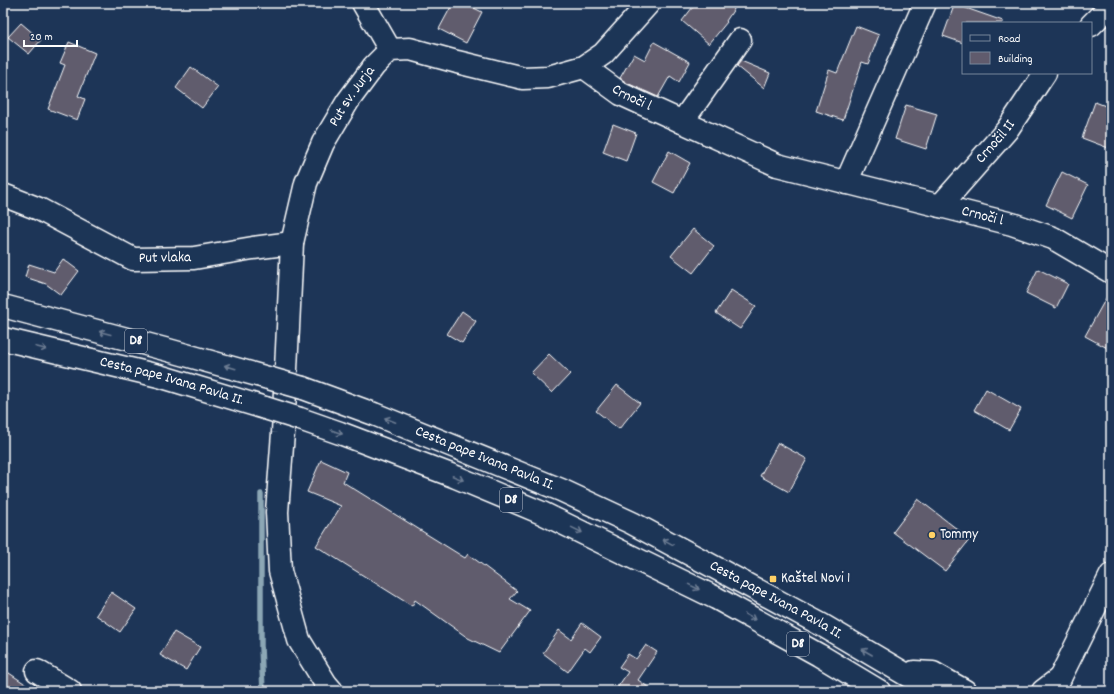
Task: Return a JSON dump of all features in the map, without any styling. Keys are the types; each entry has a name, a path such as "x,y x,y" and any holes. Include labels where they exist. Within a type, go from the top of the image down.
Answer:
{"street":[{"path":"363,3 390,50 410,49 523,78 548,77 584,67 603,54 649,3"},
{"path":"846,183 925,3"},
{"path":"1092,23 1111,4"},
{"path":"682,122 740,40"},
{"name":"Put sv. Jurja","path":"332,691 326,684 299,640 280,571 277,512 283,433 292,243 306,182 324,144 348,101 374,66 390,50"},
{"name":"Crnoči l","path":"584,67 621,94 777,165 1012,224 1053,238 1111,272"},
{"name":"Crnočil II","path":"940,206 1007,130 1044,74"},
{"name":"Put vlaka","path":"3,195 39,209 133,259 194,258 292,243"},
{"name":"Cesta pape Ivana Pavla II.","path":"3,306 303,388 374,414 554,487 632,522 822,625 934,691"},
{"name":"Cesta pape Ivana Pavla II.","path":"3,339 159,376 265,408 340,433 456,477 542,513 716,598 879,691"},
{"path":"1054,687 1111,575"},
{"path":"37,670 70,691"},
{"path":"901,671 933,673 965,691"}],"building":[{"path":"453,3 464,3 482,12 466,43 439,29"},
{"path":"696,3 738,3 726,21 727,22 709,44 682,21"},
{"path":"955,3 963,3 963,7 1003,21 962,22 962,43 943,36"},
{"path":"21,23 41,40 29,54 8,37"},
{"path":"856,26 879,35 868,64 862,62 843,120 816,111 829,70 837,73"},
{"path":"69,42 95,53 78,96 85,99 77,120 48,109 65,65 60,63"},
{"path":"654,42 690,62 679,82 670,76 658,97 627,83 620,78 634,54 645,60"},
{"path":"741,61 770,73 764,88 737,66"},
{"path":"191,67 218,87 202,108 176,88"},
{"path":"1095,102 1111,108 1111,149 1082,138"},
{"path":"906,105 937,114 926,149 895,139"},
{"path":"613,124 636,133 626,161 603,152"},
{"path":"669,151 690,163 674,193 653,182"},
{"path":"1062,172 1088,185 1072,218 1046,205"},
{"path":"693,229 714,246 693,273 671,256"},
{"path":"63,259 79,271 61,295 46,284 25,277 29,264 54,272"},
{"path":"1038,269 1068,284 1056,308 1026,293"},
{"path":"1111,289 1111,350 1085,336"},
{"path":"731,290 756,306 740,329 716,313"},
{"path":"462,311 476,321 462,343 447,334"},
{"path":"549,354 570,374 552,393 531,373"},
{"path":"617,385 640,403 619,429 596,411"},
{"path":"986,389 1021,409 1009,430 974,410"},
{"path":"778,443 807,459 789,492 760,476"},
{"path":"321,460 347,472 343,482 465,558 468,554 517,591 510,599 530,611 499,653 468,638 415,600 412,606 316,546 341,506 307,492"},
{"name":"Tommy","path":"918,499 970,539 945,571 893,532"},
{"path":"111,592 136,609 120,632 96,615"},
{"path":"582,623 601,637 590,652 585,648 568,672 543,653 559,630 571,639"},
{"path":"174,632 200,647 186,670 160,655"},
{"path":"646,645 657,652 638,680 654,691 615,691 628,672 619,667 628,654 636,659"},
{"path":"3,669 36,691 3,691"}],"waterway":[{"path":"261,494 261,647 263,691"}],"place":[{"name":"Tommy","path":"932,535"},
{"name":"Kaštel Novi 1","path":"773,579"}]}
